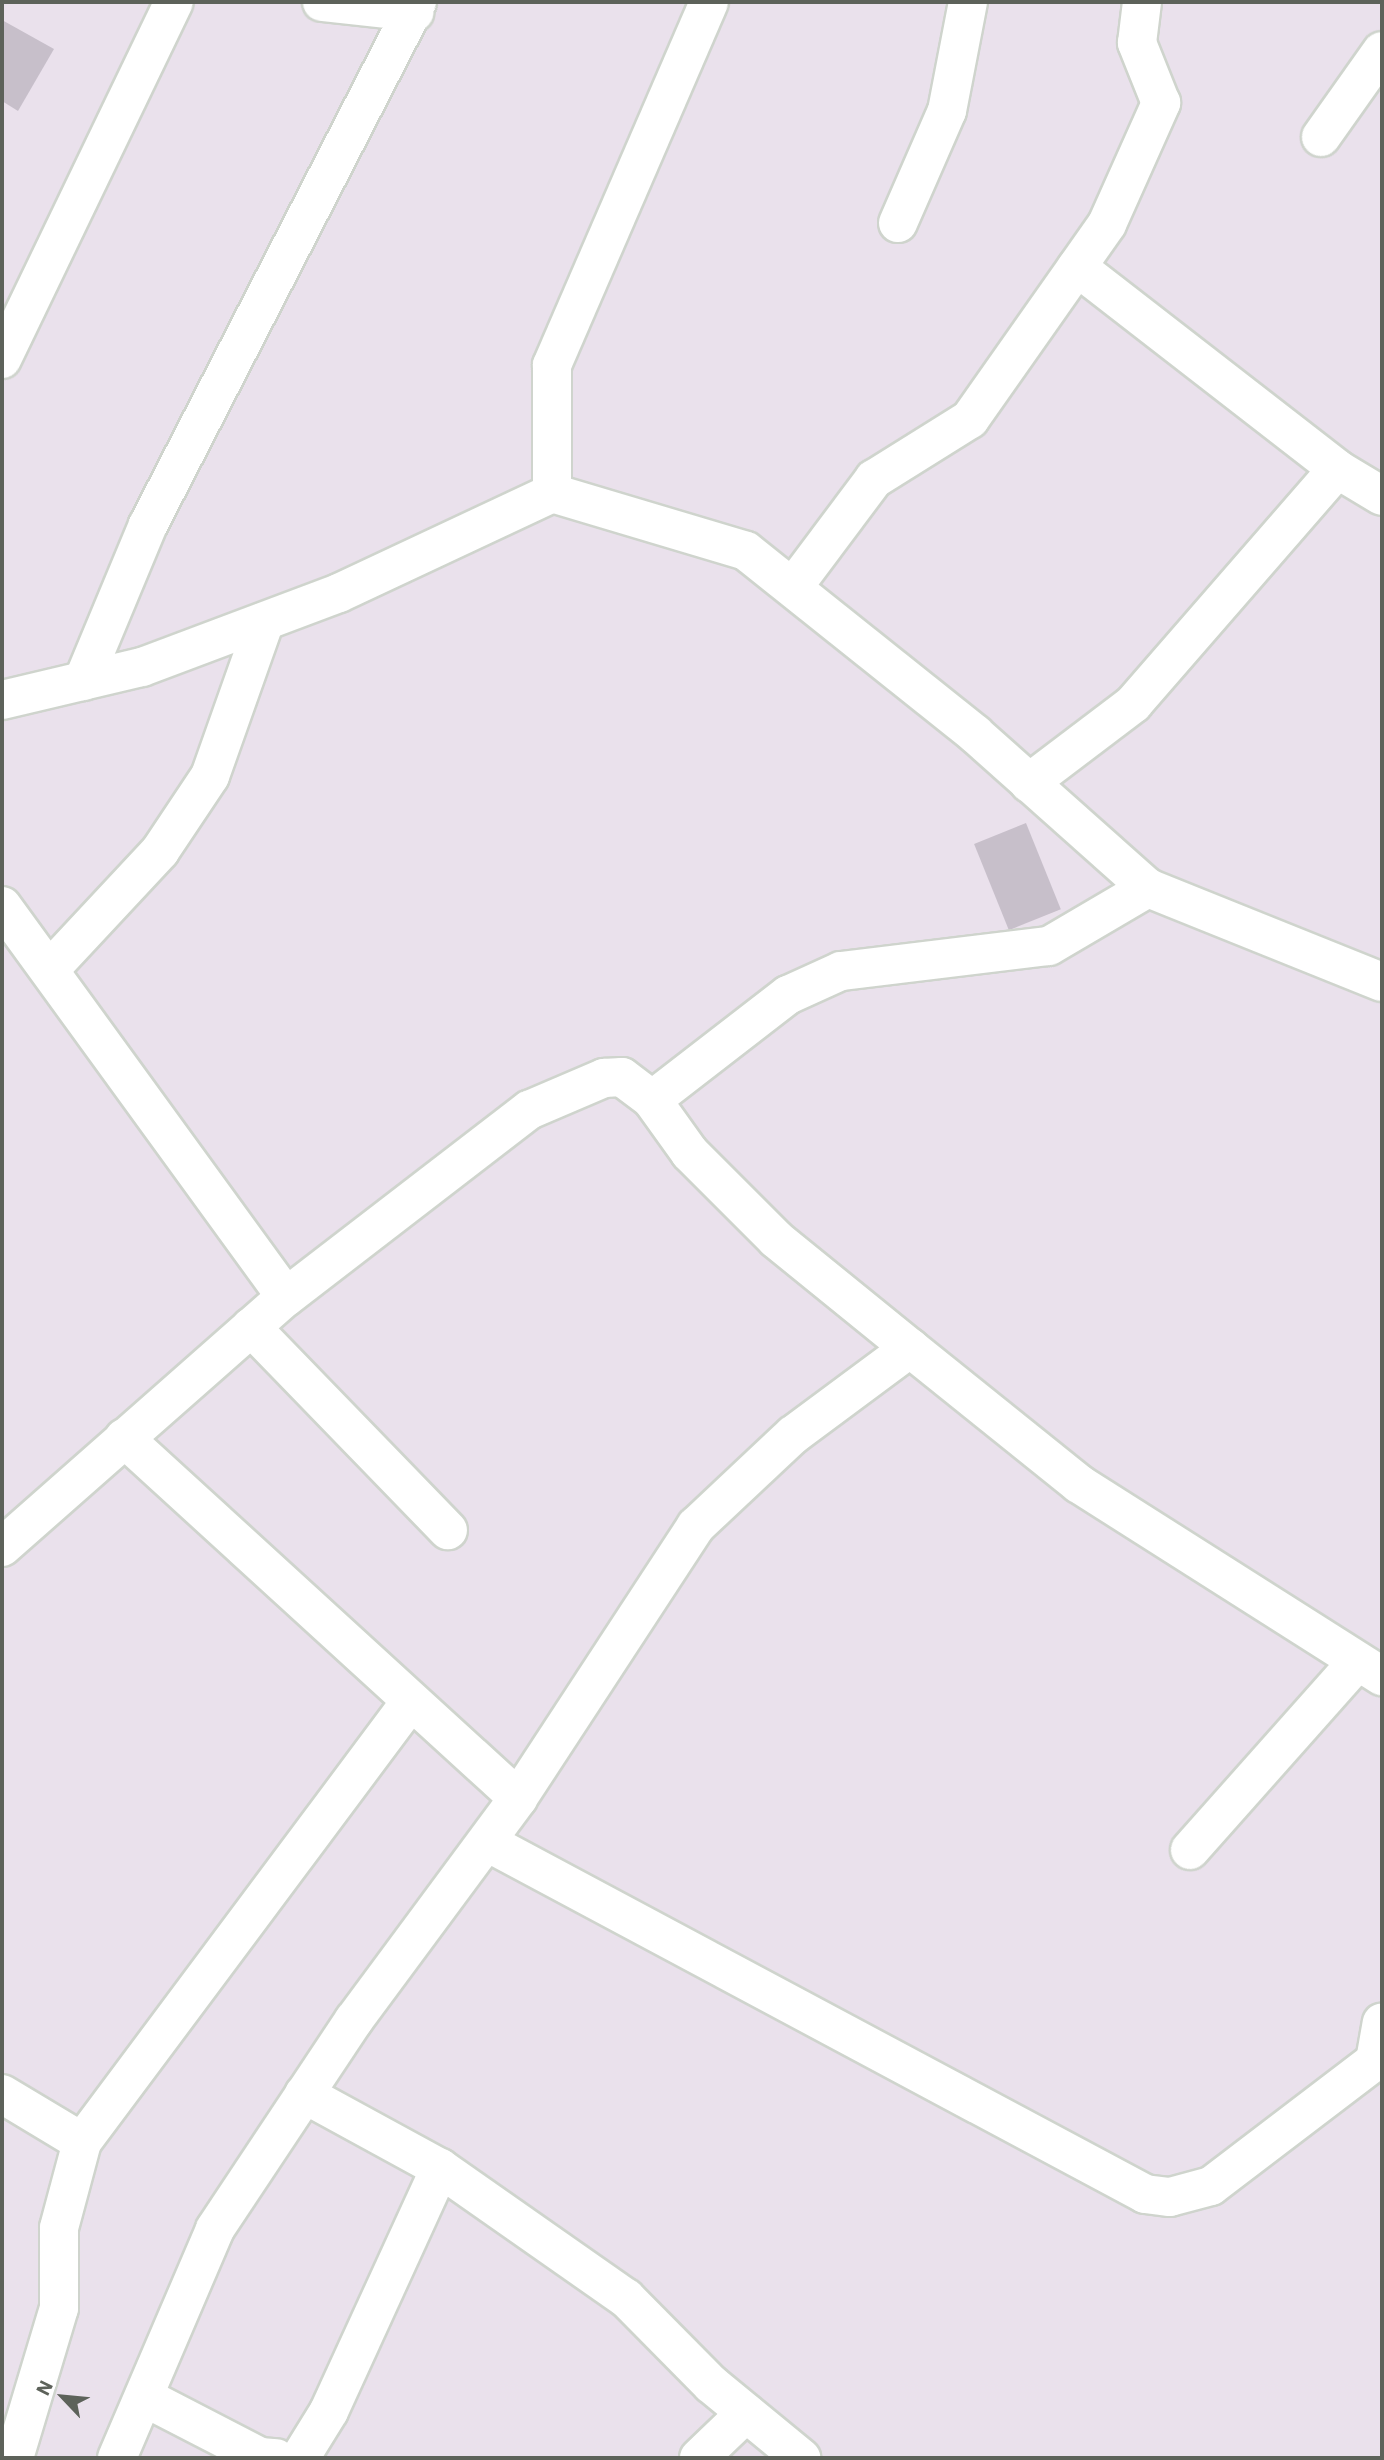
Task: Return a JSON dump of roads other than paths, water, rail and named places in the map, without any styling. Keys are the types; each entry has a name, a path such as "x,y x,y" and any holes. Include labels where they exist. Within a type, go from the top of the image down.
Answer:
{"street":[{"path":"2,359 174,2"},
{"path":"83,681 148,525 415,7 322,2"},
{"path":"552,493 552,365 709,2"},
{"path":"898,223 947,111 968,2"},
{"path":"794,586 874,479 970,419 1107,224 1161,103 1137,43 1142,2"},
{"path":"1321,137 1382,51"},
{"path":"1077,267 1337,469 1382,496"},
{"path":"1029,783 1133,704 1337,469"},
{"path":"2,699 142,667 264,621 552,493 746,551 794,586 1029,783 1148,888 1382,982"},
{"path":"51,968 160,851 210,776 264,621"},
{"path":"652,1100 788,995 841,971 1049,946 1148,888"},
{"path":"2,906 51,968 286,1297"},
{"path":"2,1547 286,1297 529,1110 604,1078 622,1077 652,1100 690,1153 776,1239 1079,1484 1369,1670 1190,1850"},
{"path":"251,1328 448,1530"},
{"path":"117,2458 215,2229 304,2094 518,1798 696,1526 793,1435 910,1348"},
{"path":"124,1438 518,1798"},
{"path":"14,2458 59,2308 59,2228 82,2142 411,1700"},
{"path":"487,1842 1145,2194 1170,2197 1211,2186 1378,2066 1382,2023"},
{"path":"2,2094 82,2142"},
{"path":"304,2094 440,2168 626,2298 746,2413 801,2458"},
{"path":"300,2458 329,2411 440,2168"},
{"path":"144,2397 260,2457 276,2458"},
{"path":"699,2458 746,2413"}]}
